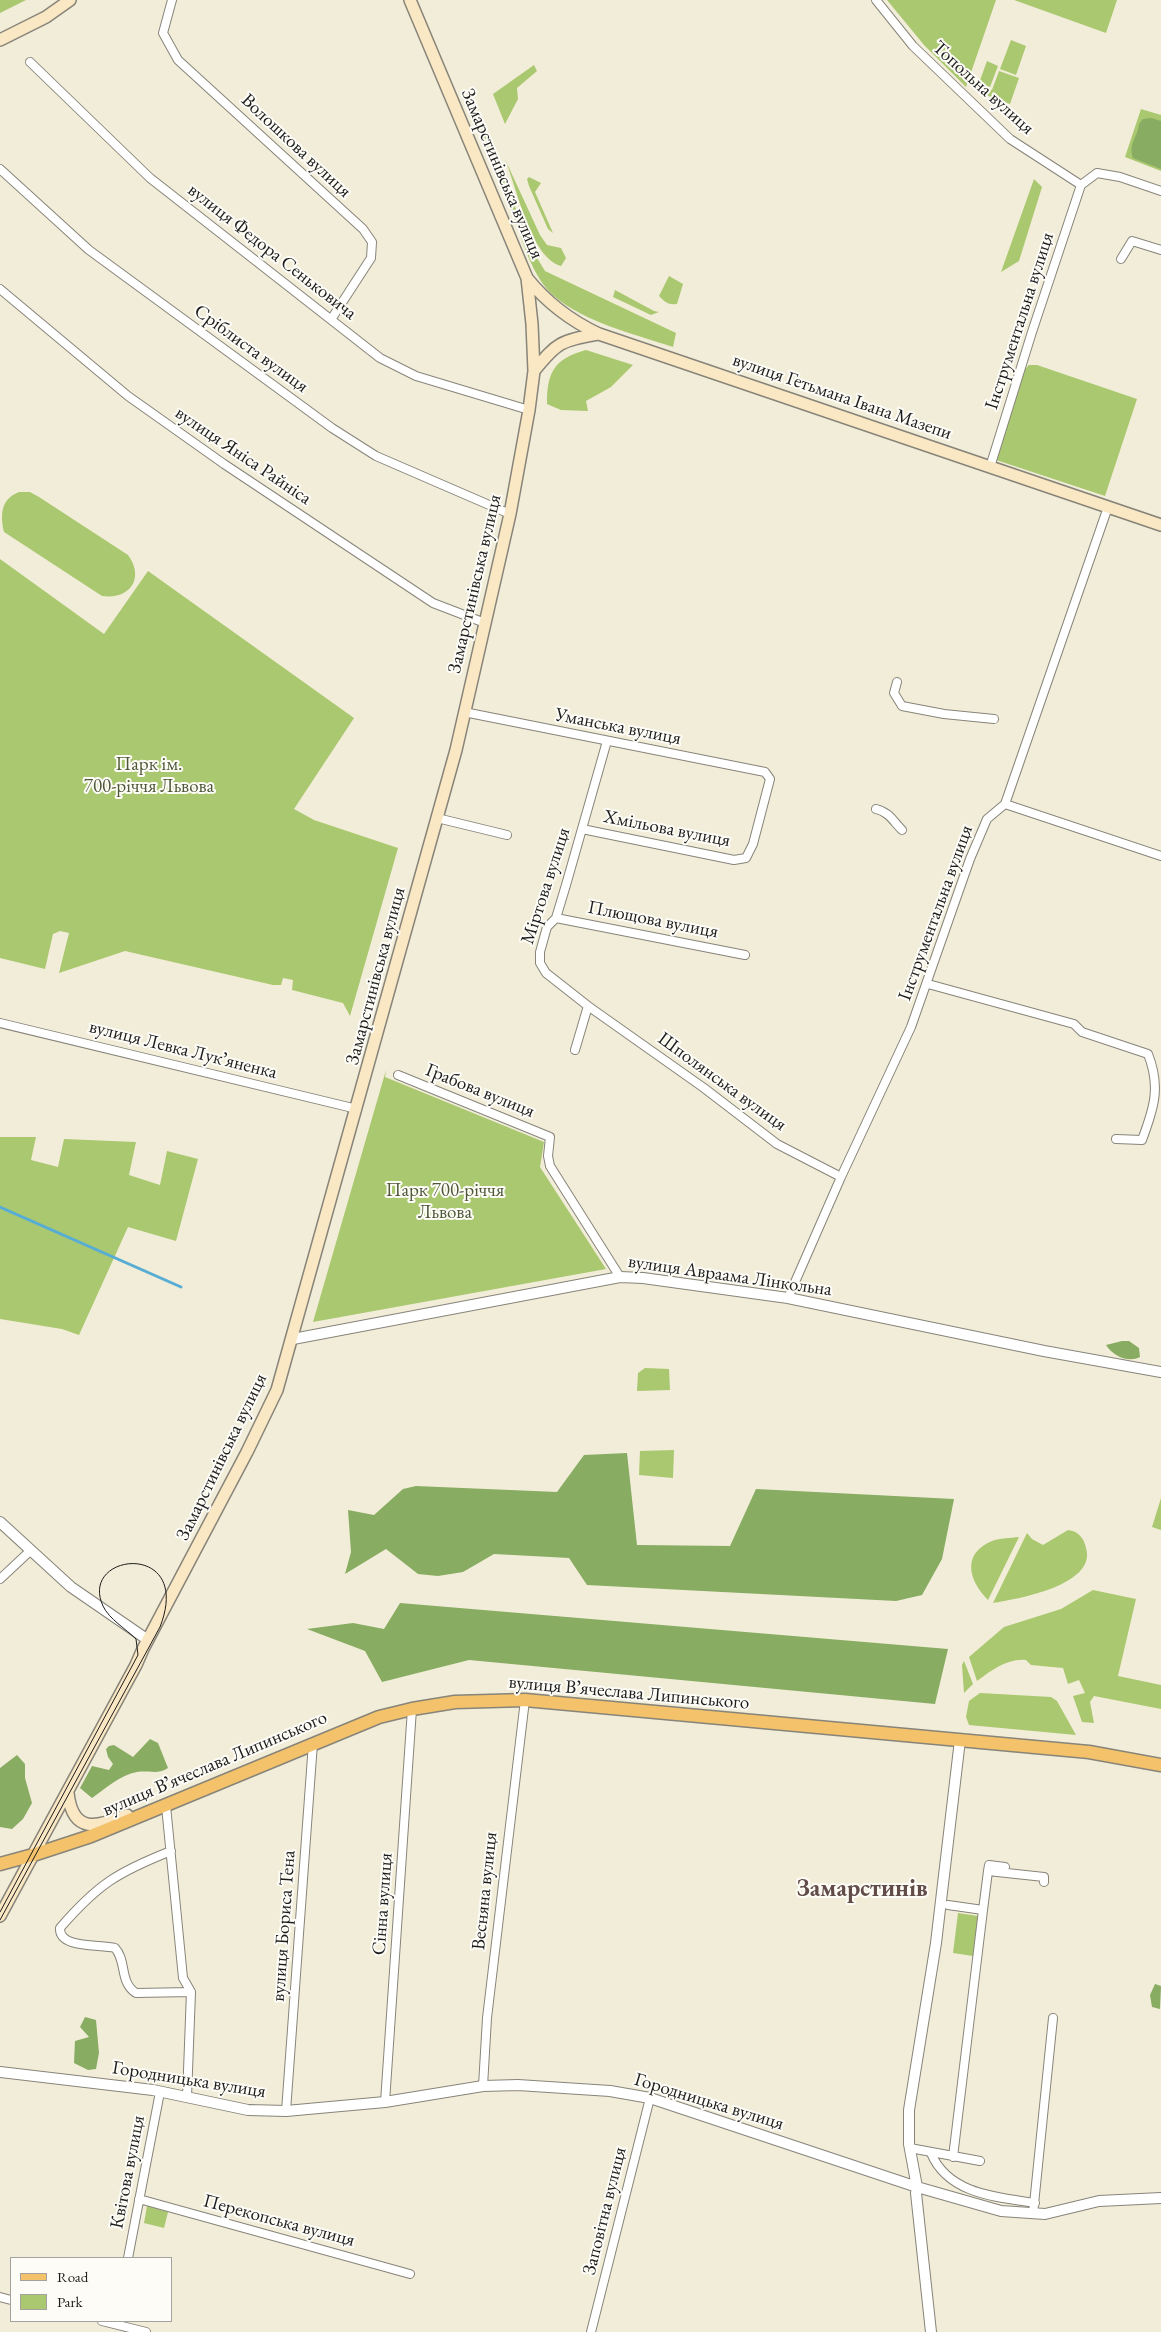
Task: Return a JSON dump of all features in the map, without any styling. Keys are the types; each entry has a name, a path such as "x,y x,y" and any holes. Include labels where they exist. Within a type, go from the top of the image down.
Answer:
{"main road":[{"path":"0,40 46,17 70,0"},
{"name":"Замарстинівська вулиця","path":"2,1908 68,1793 264,1419 277,1390 357,1109 372,1064 464,712 510,514 530,410 534,371 532,324 526,278 410,0"},
{"name":"вулиця Гетьмана Івана Мазепи","path":"526,278 554,308 575,322 599,334 1161,525"},
{"path":"534,371 553,348 568,340 599,334"},
{"path":"689,361 731,375 736,379"},
{"name":"вулиця Вʼячеслава Липинського","path":"1,1862 33,1856 75,1842 379,1717 412,1708 455,1702 525,1700 1089,1752 1161,1765"},
{"path":"68,1793 71,1810 79,1819 89,1825 98,1826 175,1797 192,1795"}],"street":[{"name":"Волошкова вулиця","path":"172,0 163,34 178,60 363,229 372,242 371,258 332,318"},
{"name":"Топольна вулиця","path":"876,0 912,46 1010,139 1081,185"},
{"name":"вулиця Федора Сеньковича","path":"30,62 150,178 332,318 380,358 416,376 530,410"},
{"name":"Сріблиста вулиця","path":"0,169 90,250 332,428 376,456 510,514"},
{"path":"1081,185 1097,172 1120,177 1161,191"},
{"name":"Інструментальна вулиця","path":"990,466 1081,185"},
{"path":"1121,259 1132,242 1161,250"},
{"name":"вулиця Яніса Райніса","path":"0,289 128,396 224,464 433,603 485,623"},
{"name":"Інструментальна вулиця","path":"788,1298 841,1177 911,1027 928,984 970,859 987,819 1005,804 1108,507"},
{"path":"897,682 894,693 902,706 944,714 994,719"},
{"name":"Уманська вулиця","path":"464,712 765,772"},
{"name":"Міртова вулиця","path":"588,1006 546,974 540,963 541,945 550,923 556,918 607,741"},
{"name":"Хмільова вулиця","path":"582,829 734,860 746,858 753,844 770,779 765,772"},
{"path":"1005,804 1161,856"},
{"path":"876,809 884,811 892,817 902,830"},
{"path":"437,818 506,835"},
{"name":"Плющова вулиця","path":"556,918 745,955"},
{"path":"928,984 1074,1024 1082,1032 1113,1040 1148,1054 1157,1069 1157,1099 1142,1140 1116,1138"},
{"path":"575,1050 588,1006"},
{"name":"Шполянська вулиця","path":"588,1006 704,1088 777,1144 841,1177"},
{"name":"вулиця Левка Лукʼяненка","path":"0,1023 357,1109"},
{"name":"Грабова вулиця","path":"398,1075 550,1137 548,1156 550,1166 620,1277"},
{"name":"вулиця Авраама Лінкольна","path":"293,1339 620,1277 643,1278 788,1298 1044,1351 1161,1372"},
{"path":"0,1522 72,1587 148,1640"},
{"path":"0,1579 30,1551"},
{"name":"Весняна вулиця","path":"482,2086 487,2018 511,1809 517,1739 525,1700"},
{"name":"Сінна вулиця","path":"385,2102 412,1708"},
{"path":"931,2332 916,2193 917,2187 910,2148 909,2110 936,1943 960,1740"},
{"name":"вулиця Бориса Тена","path":"286,2111 313,1743"},
{"path":"166,1806 183,1978 191,1992 186,2018 187,2097"},
{"path":"171,1851 138,1865 106,1882 85,1900 60,1928 60,1935 64,1940 72,1943 115,1948 121,1954 126,1983 136,1992 191,1992"},
{"path":"953,2156 989,1865 1005,1867"},
{"path":"988,1871 1021,1877 1044,1877 1044,1882"},
{"path":"948,1905 983,1910"},
{"path":"931,2153 936,2166 950,2180 967,2189 1009,2199 1034,2208 1054,2018"},
{"name":"Городницька вулиця","path":"0,2072 160,2092 248,2110 286,2111 385,2102 482,2086 560,2086 610,2091 650,2098 917,2187 1001,2211 1034,2208 1062,2210 1099,2201 1161,2198"},
{"name":"Квітова вулиця","path":"128,2257 160,2092"},
{"name":"Заповітна вулиця","path":"591,2332 650,2098"},
{"path":"910,2148 980,2161"},
{"name":"Перекопська вулиця","path":"139,2199 410,2274"},
{"path":"115,2326 146,2332"}],"green space":[{"path":"0,0 26,0 0,13"},
{"path":"887,0 996,0 966,87 924,45"},
{"path":"1014,0 1117,0 1106,33"},
{"path":"1011,40 1026,46 1016,75 1000,69"},
{"path":"987,61 998,66 990,87 979,83"},
{"path":"534,65 537,71 517,88 518,99 505,124 493,94"},
{"path":"999,71 1019,78 1010,104 983,94 985,88 992,90"},
{"path":"474,103 507,179 513,202 534,253 545,271 676,333 673,347 595,321 567,305 546,288 529,258 468,105"},
{"path":"1141,109 1161,115 1161,171 1125,157"},
{"path":"1151,118 1161,121 1161,169 1133,158 1132,153 1132,144 1139,124 1143,119"},
{"path":"504,157 540,235 547,245 561,248 566,258 561,266 550,260 540,249 532,235"},
{"path":"529,177 541,183 535,192 553,233 548,229 529,186 527,179"},
{"path":"1034,179 1042,187 1019,261 1001,272"},
{"path":"669,276 683,284 677,304 667,303 659,296"},
{"path":"615,290 659,312 651,315 613,297"},
{"path":"586,350 633,365 611,387 586,401 588,411 561,410 547,404 547,393 554,368 566,358"},
{"path":"1029,365 1037,365 1137,399 1105,496 996,460 1024,370"},
{"path":"19,492 30,492 39,497 128,555 135,572 132,586 120,595 102,596 4,532 3,508 8,499"},
{"name":"Парк ім. 700-річчя Львова","path":"0,559 104,634 148,571 354,718 294,809 314,820 398,848 350,1016 343,1003 292,990 293,980 283,978 281,985 273,985 125,951 59,973 69,933 60,931 53,934 45,969 0,958"},
{"name":"Парк 700-річчя Львова","path":"386,1070 385,1077 544,1142 540,1167 606,1269 313,1322"},
{"path":"0,1137 36,1137 31,1160 58,1167 64,1139 136,1142 129,1175 160,1185 167,1151 198,1159 176,1241 128,1227 79,1335 62,1329 0,1319"},
{"path":"1129,1341 1139,1348 1140,1357 1126,1359 1117,1355 1106,1345"},
{"path":"645,1368 669,1369 670,1390 637,1391 638,1373"},
{"path":"674,1450 673,1478 639,1475 640,1451"},
{"path":"627,1453 637,1545 730,1546 756,1489 954,1499 942,1559 922,1595 896,1601 587,1585 569,1558 494,1554 463,1572 438,1576 418,1574 386,1549 345,1574 351,1552 348,1510 374,1515 403,1489 416,1486 557,1492 584,1455"},
{"path":"1161,1498 1161,1530 1152,1527"},
{"path":"1068,1530 1078,1533 1085,1544 1086,1561 1080,1572 1068,1581 1053,1588 1020,1598 993,1603 1027,1533 1032,1539 1043,1545"},
{"path":"1019,1537 988,1600 976,1585 971,1568 972,1560 982,1546 992,1541"},
{"path":"1093,1590 1136,1599 1118,1676 1161,1685 1161,1709 1094,1696 1090,1702 1094,1723 1082,1722 1073,1696 1085,1693 1079,1680 1068,1684 1063,1668 1031,1665 1026,1660 1007,1663 994,1669 977,1681 969,1657 1004,1627 1061,1609"},
{"path":"400,1603 948,1649 935,1704 469,1660 382,1682 365,1651 307,1629 353,1623 384,1629"},
{"path":"964,1661 973,1684 964,1693 962,1665"},
{"path":"980,1693 1051,1697 1057,1701 1076,1735 969,1725 966,1717 969,1701"},
{"path":"150,1739 158,1743 168,1768 157,1772 137,1772 125,1776 113,1782 92,1798 80,1788 92,1766 109,1770 113,1764 108,1757 106,1749 109,1746 114,1745 133,1757"},
{"path":"17,1755 25,1764 25,1778 32,1803 23,1819 12,1829 0,1827 0,1768"},
{"path":"958,1913 978,1916 973,1956 953,1953"},
{"path":"1155,1984 1161,1986 1160,2009 1152,2007 1150,1995"},
{"path":"85,2017 96,2020 99,2053 96,2069 88,2070 74,2063 75,2041 89,2037 80,2027"},
{"path":"147,2206 168,2212 164,2228 144,2223"}],"waterway":[{"path":"0,1207 181,1287"}],"tram line":[{"path":"0,1912 138,1655 136,1639 113,1620 103,1606 100,1588 106,1574 119,1566 135,1564 150,1568 162,1579 166,1599 160,1627 0,1920"}],"district":[{"name":"Замарстинів","path":"862,1889"}]}
